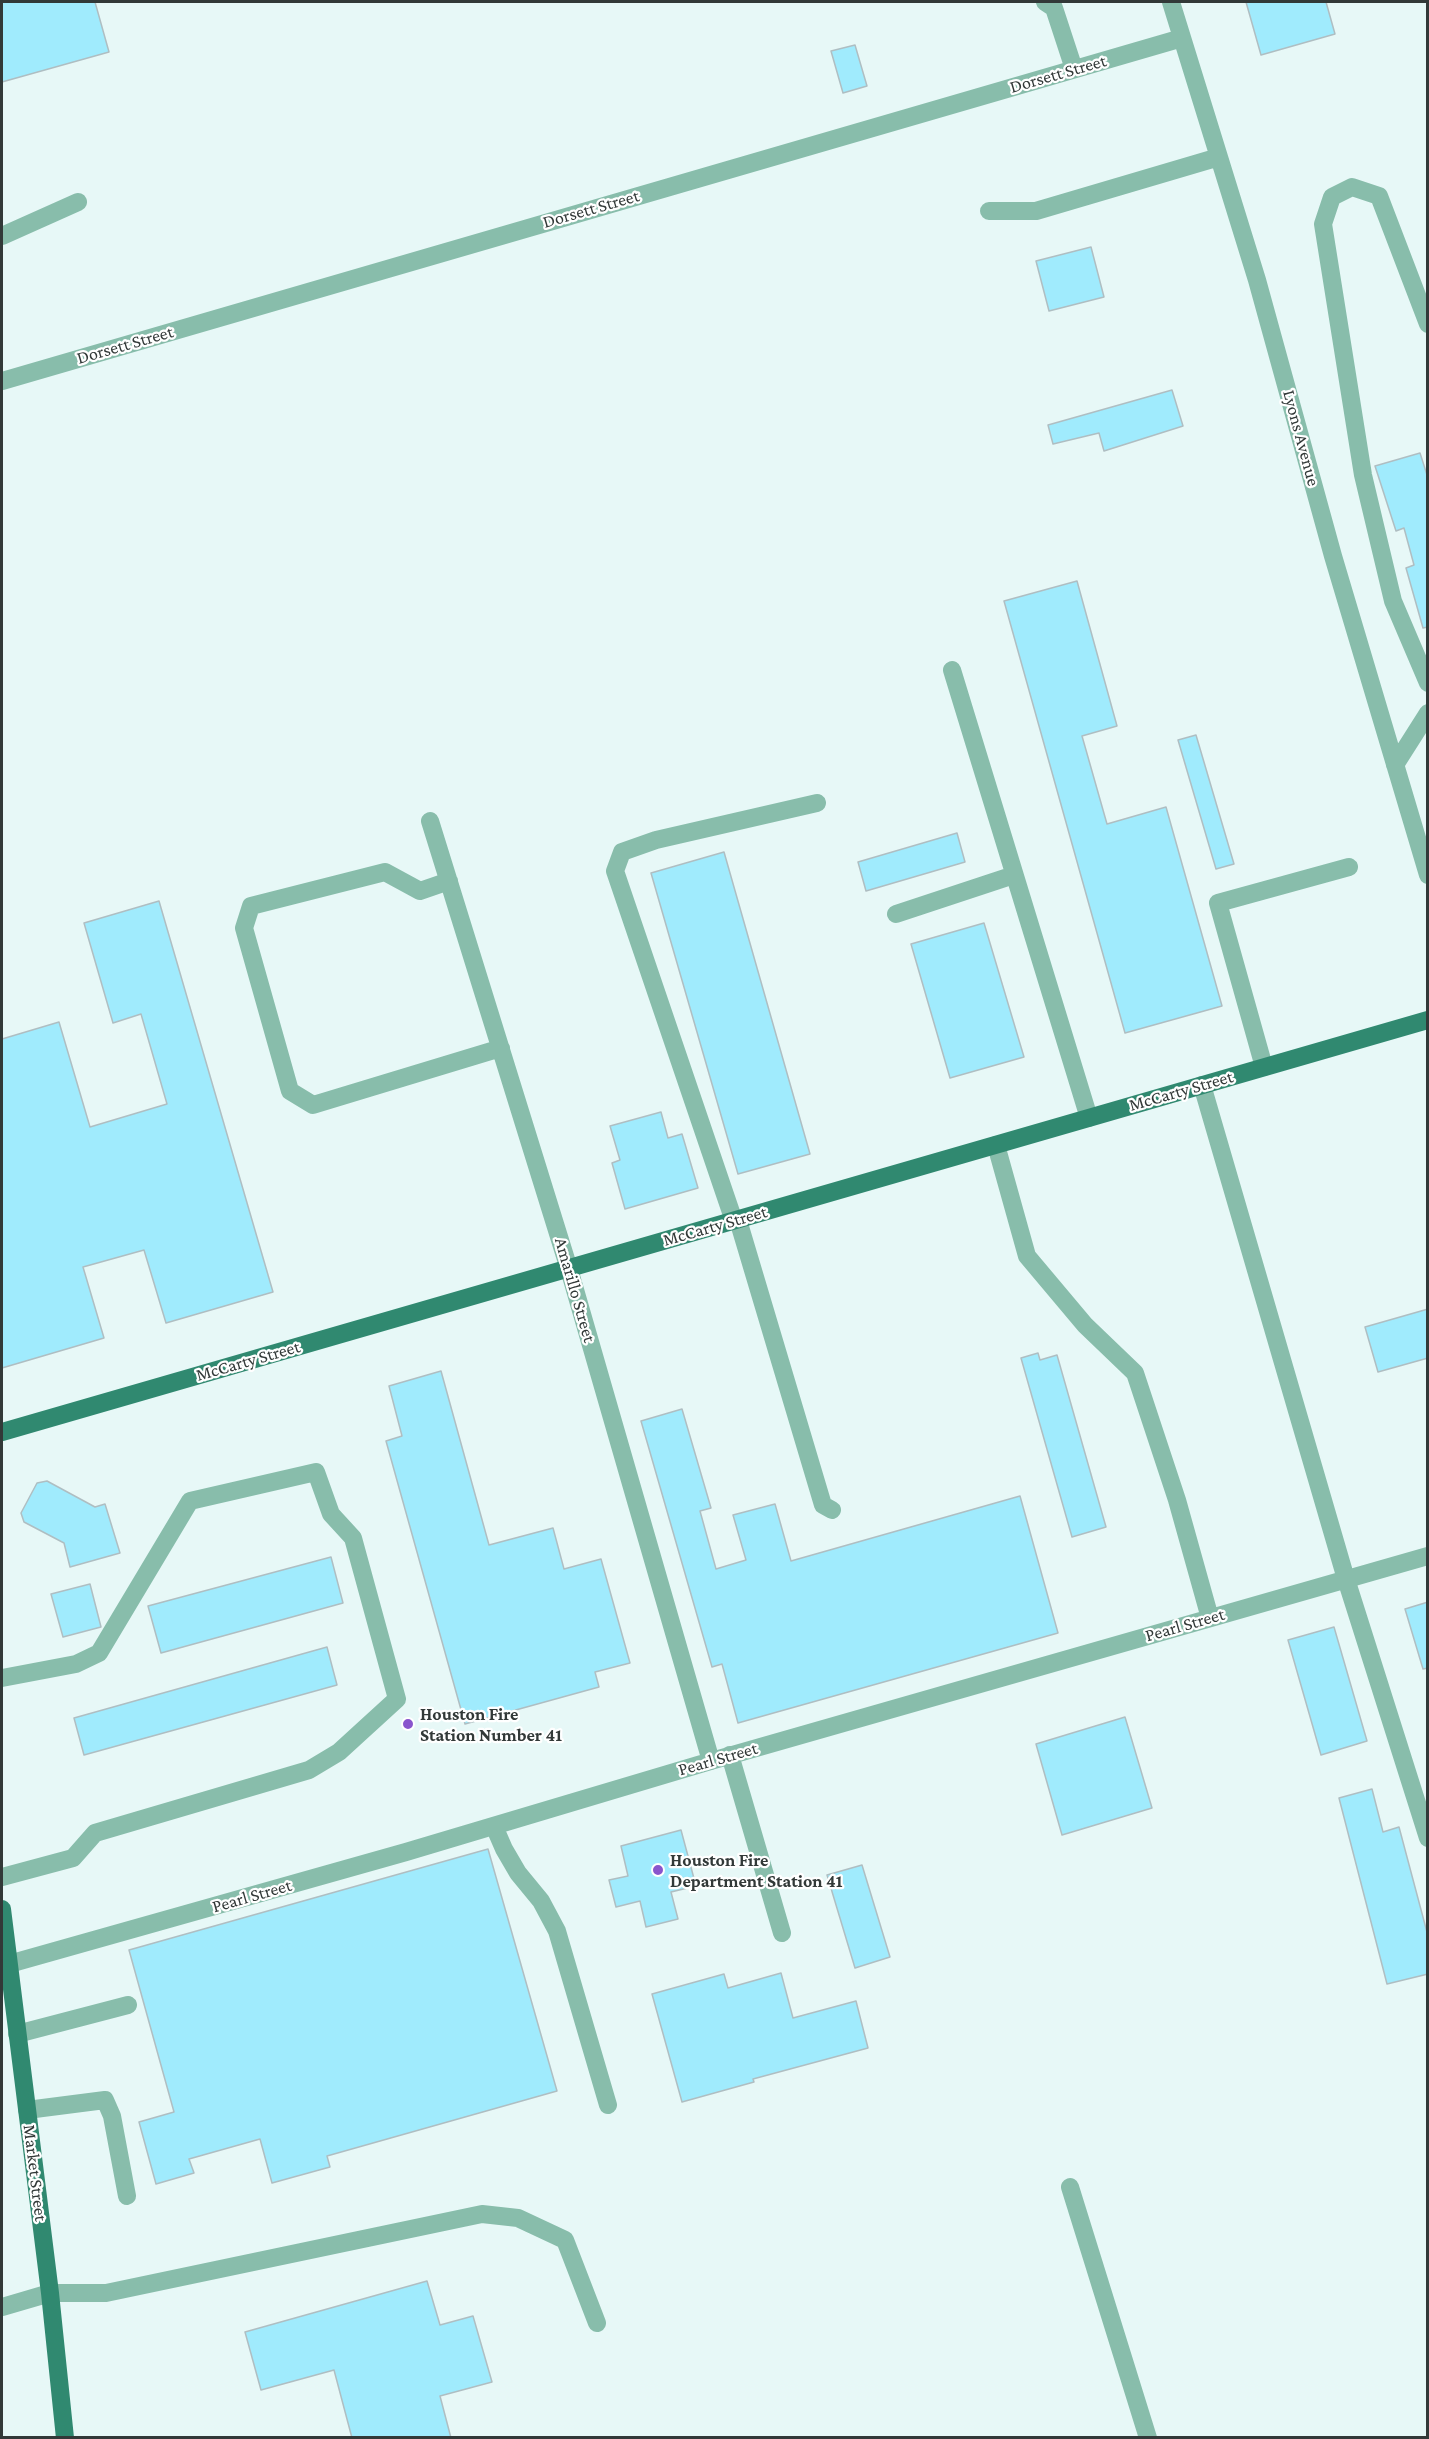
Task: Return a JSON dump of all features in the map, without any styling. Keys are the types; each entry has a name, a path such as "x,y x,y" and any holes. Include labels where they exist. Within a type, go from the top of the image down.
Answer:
{"main road":[{"name":"McCarty Street","path":"2,1432 1428,1020"},
{"name":"Market Street","path":"2,1909 50,2293 65,2438"}],"street":[{"path":"1045,2 1054,8 1074,69"},
{"name":"Lyons Avenue","path":"1171,2 1257,280 1333,556 1395,765 1419,817 1428,875"},
{"name":"Dorsett Street","path":"2,381 1182,38"},
{"path":"989,211 1035,211 1219,157"},
{"path":"1428,324 1379,196 1352,187 1332,197 1323,224 1363,476 1393,601 1428,683"},
{"path":"2,236 78,202"},
{"path":"952,670 1089,1118"},
{"path":"1395,765 1428,713"},
{"path":"817,803 656,840 622,852 615,871 736,1220 823,1505 832,1510"},
{"name":"Amarillo Street","path":"430,821 569,1269 711,1761"},
{"path":"1264,1067 1218,903 1349,867"},
{"path":"449,881 420,891 385,872 251,906 244,928 290,1091 313,1105 501,1048"},
{"path":"896,914 1014,875"},
{"path":"1202,1085 1346,1579 1428,1838"},
{"path":"996,1145 1027,1256 1085,1325 1135,1373 1177,1500 1210,1618"},
{"path":"2,1678 76,1664 99,1653 190,1501 316,1472 331,1514 353,1538 397,1699 339,1752 309,1770 95,1833 73,1858 2,1877"},
{"name":"Pearl Street","path":"9,1964 1428,1556"},
{"path":"730,1755 782,1933"},
{"path":"494,1826 518,1873 541,1901 557,1931 608,2105"},
{"path":"17,2034 128,2005"},
{"path":"27,2110 105,2100 112,2116 127,2196"},
{"path":"1070,2187 1148,2438"},
{"path":"2,2307 50,2293 106,2293 482,2214 518,2218 565,2240 597,2323"}],"building":[{"path":"2,2 95,2 109,52 2,82"},
{"path":"1246,2 1326,2 1335,34 1261,55"},
{"path":"855,45 867,86 843,93 831,51"},
{"path":"1091,247 1104,297 1049,311 1036,261"},
{"path":"1172,390 1183,426 1104,451 1099,433 1053,444 1048,425"},
{"path":"1420,453 1428,478 1428,627 1423,628 1406,568 1414,565 1404,528 1396,531 1375,466"},
{"path":"1077,581 1117,726 1082,736 1107,824 1166,807 1222,1006 1125,1033 1004,601"},
{"path":"1196,735 1234,864 1216,869 1178,740"},
{"path":"957,833 965,862 866,891 858,862"},
{"path":"724,852 810,1154 738,1174 651,873"},
{"path":"159,901 273,1292 166,1323 144,1250 83,1267 104,1338 2,1368 2,1039 59,1022 90,1127 167,1104 141,1014 113,1023 84,923"},
{"path":"984,923 1024,1057 950,1078 911,944"},
{"path":"661,1112 668,1138 682,1134 698,1188 625,1209 612,1163 620,1160 610,1126"},
{"path":"1428,1309 1428,1358 1378,1372 1365,1327"},
{"path":"1038,1353 1040,1360 1057,1355 1106,1527 1072,1537 1021,1358"},
{"path":"441,1371 489,1545 553,1528 564,1569 601,1559 630,1663 595,1672 599,1687 465,1724 386,1441 402,1436 389,1386"},
{"path":"682,1409 711,1508 700,1511 716,1569 746,1560 733,1515 775,1504 791,1561 1020,1496 1058,1633 738,1723 722,1664 712,1667 641,1421"},
{"path":"47,1481 95,1507 105,1504 120,1553 70,1567 64,1543 24,1522 21,1513 37,1483"},
{"path":"331,1557 343,1603 161,1653 148,1606"},
{"path":"90,1584 101,1627 63,1637 51,1594"},
{"path":"1428,1602 1428,1668 1423,1669 1405,1609"},
{"path":"1334,1627 1367,1741 1321,1755 1288,1640"},
{"path":"327,1647 337,1685 84,1755 74,1718"},
{"path":"1125,1717 1152,1808 1062,1835 1036,1744"},
{"path":"1372,1789 1383,1832 1399,1827 1428,1936 1428,1974 1387,1984 1339,1798"},
{"path":"681,1830 696,1886 671,1892 678,1919 646,1927 640,1901 616,1907 609,1880 628,1876 621,1846"},
{"path":"488,1849 557,2091 327,2156 330,2167 272,2183 260,2139 189,2159 194,2173 156,2184 139,2122 174,2112 129,1950"},
{"path":"862,1865 890,1957 855,1968 827,1875"},
{"path":"781,1973 793,2018 856,2001 868,2048 753,2079 754,2082 682,2102 652,1994 724,1974 728,1988"},
{"path":"427,2281 440,2325 473,2316 492,2382 440,2396 451,2438 352,2438 334,2370 261,2390 245,2332"}],"place":[{"name":"Houston Fire Station Number 41","path":"408,1724"},
{"name":"Houston Fire Department Station 41","path":"658,1870"}]}
